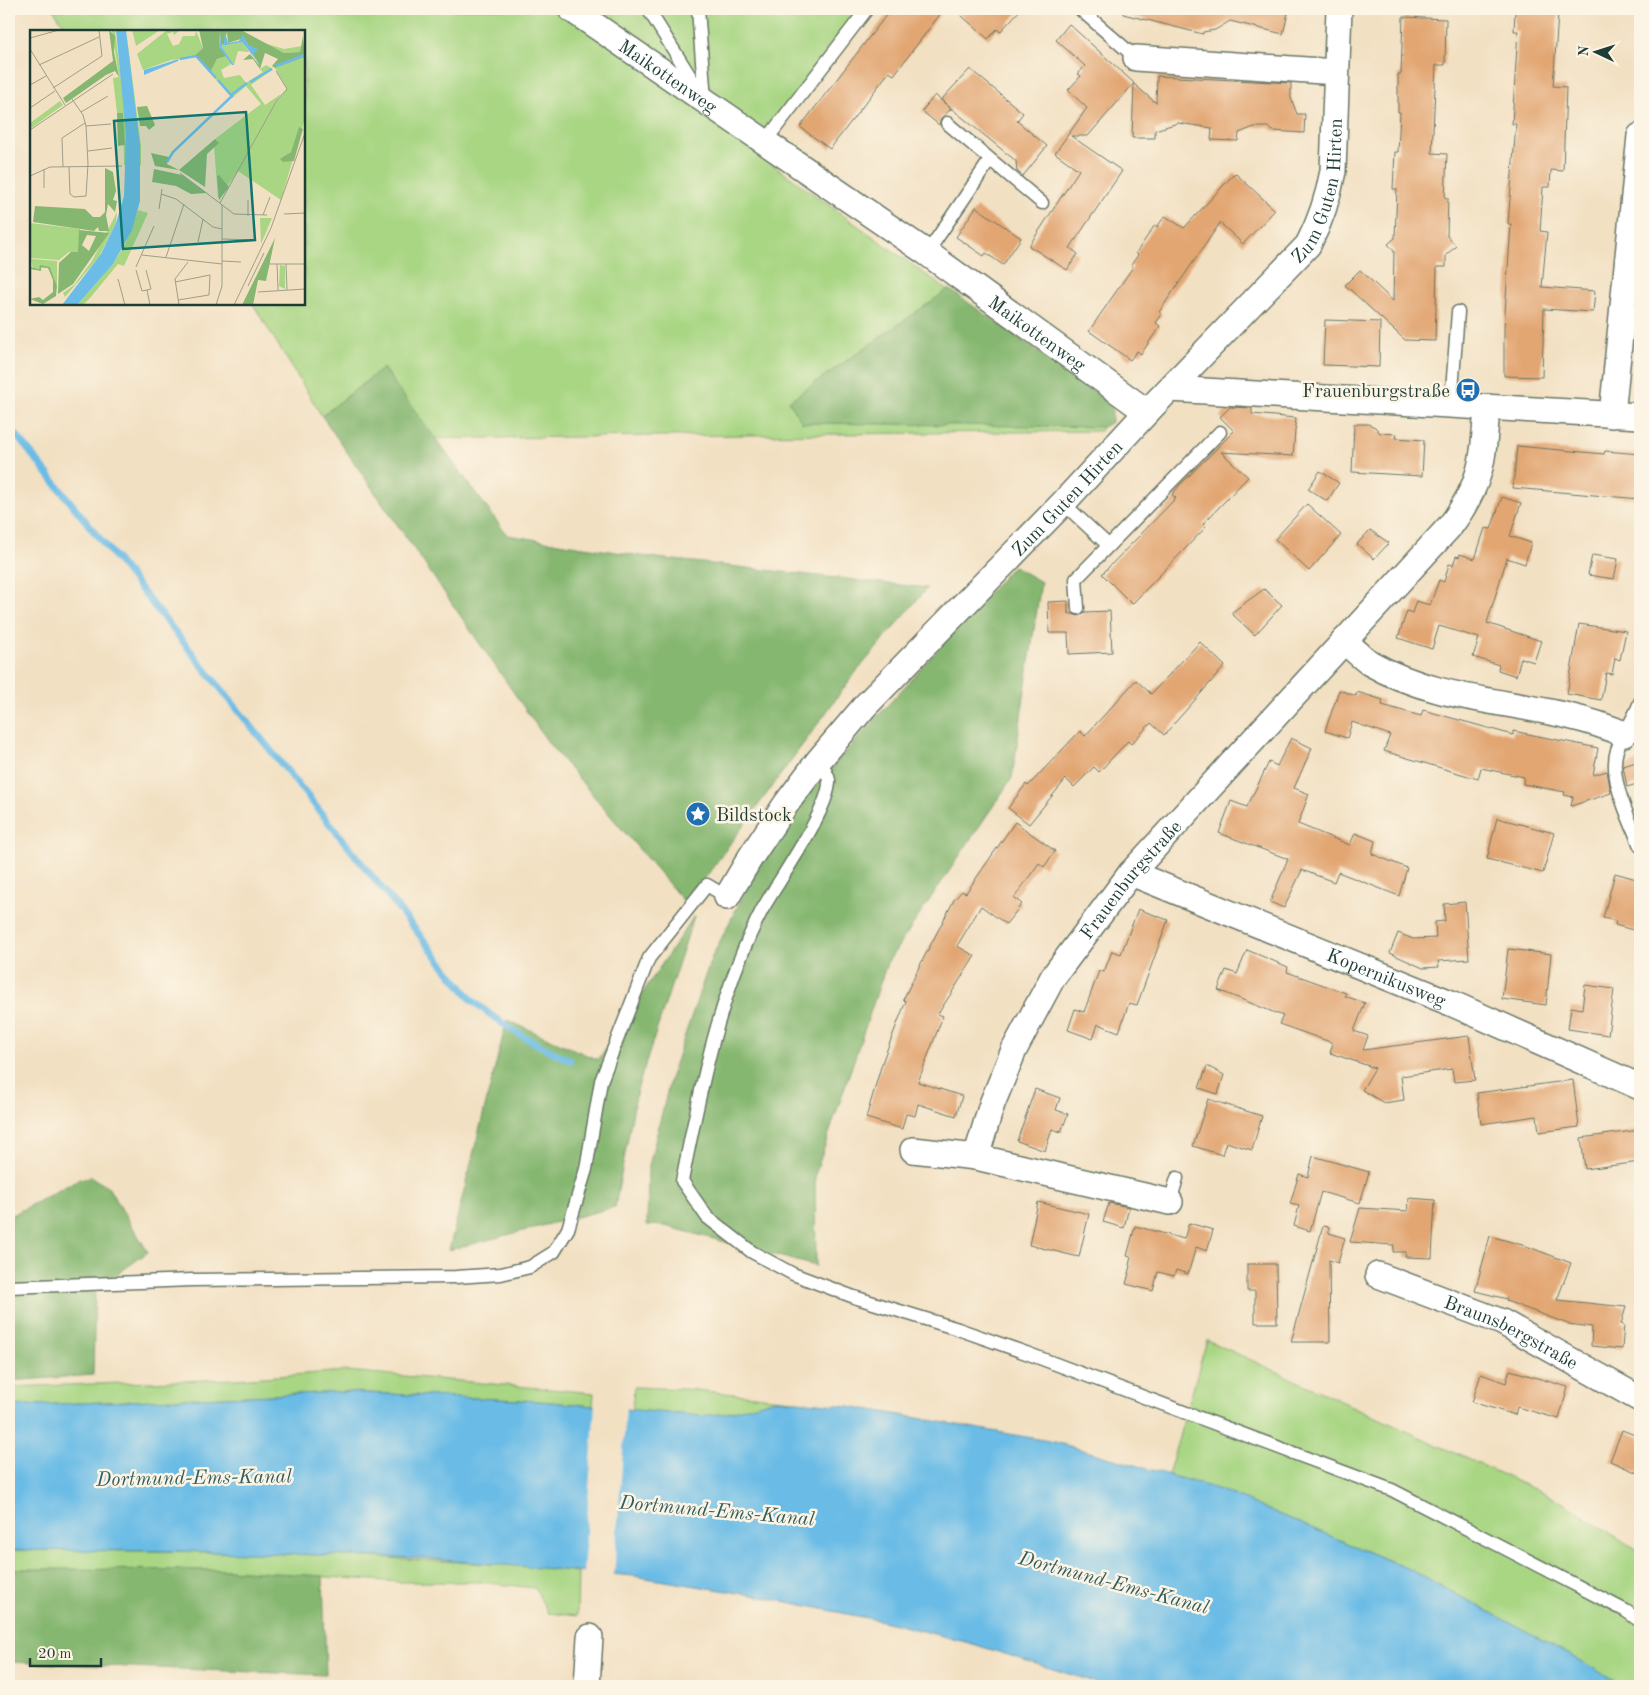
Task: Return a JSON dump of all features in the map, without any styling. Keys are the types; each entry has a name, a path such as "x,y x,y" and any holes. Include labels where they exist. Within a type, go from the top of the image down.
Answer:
{"street":[{"name":"Maikottenweg","path":"571,9 927,253 1147,412"},
{"name":"Zum Guten Hirten","path":"727,897 750,858 819,760 865,706 1063,503 1147,412 1308,245 1321,220 1328,198 1333,171 1339,9"},
{"path":"1136,58 1336,72"},
{"path":"1612,414 1640,136"},
{"path":"1170,390 1451,404 1640,416"},
{"name":"Frauenburgstraße","path":"976,1157 992,1104 1014,1050 1053,977 1131,873 1450,525 1468,500 1478,478 1484,452 1487,407"},
{"path":"1344,641 1369,662 1394,674 1439,690 1478,700 1585,720 1624,734"},
{"name":"Kopernikusweg","path":"1131,873 1453,1004 1640,1086"},
{"path":"913,1150 976,1157 1170,1202"},
{"name":"Braunsbergstraße","path":"1378,1275 1502,1322 1640,1399"},
{"path":"587,1686 590,1637"}],"lane":[{"path":"648,9 706,102"},
{"path":"698,9 706,102"},
{"path":"764,143 867,9"},
{"path":"1081,10 1136,58"},
{"path":"947,123 1042,203"},
{"path":"927,253 990,160"},
{"path":"1451,404 1458,312"},
{"path":"1078,608 1076,579 1220,432"},
{"path":"1063,503 1108,545"},
{"path":"1640,702 1636,715 1624,734 1615,759 1615,779 1640,846"},
{"path":"819,760 829,778 828,793 796,855 762,910 740,960 702,1080 682,1181 707,1217 752,1252 793,1274 854,1297 958,1329 1029,1354 1392,1490 1626,1611 1640,1621"},
{"path":"9,1287 192,1280 456,1277 501,1274 530,1267 554,1252 568,1229 586,1169 601,1080 649,958 707,885 727,897"},
{"path":"1170,1202 1178,1178"}],"green space":[{"path":"53,9 863,9 752,150 1112,408 1100,431 405,439 367,381 322,416 254,305 305,305 305,30 67,30"},
{"path":"949,289 1102,397 1112,408 1112,422 1103,427 802,423 789,401"},
{"path":"383,368 507,535 648,557 927,588 852,677 686,904 550,745 322,416"},
{"path":"1013,566 1041,582 1012,778 887,963 815,1175 816,1266 665,1226 647,1225 648,1170 671,1076 711,959 756,870 807,795"},
{"path":"694,916 637,1090 615,1207 449,1250 507,1020 598,1060"},
{"path":"91,1177 108,1187 148,1252 95,1290 93,1375 9,1381 9,1217 79,1179"},
{"path":"1207,1340 1560,1501 1640,1552 1640,1686 1623,1686 1583,1662 1411,1570 1221,1490 1168,1475"},
{"path":"347,1371 594,1393 593,1406 539,1401 345,1392 9,1406 9,1387 236,1379"},
{"path":"634,1387 685,1389 793,1400 773,1401 717,1415 675,1415 632,1410"},
{"path":"9,1550 214,1552 369,1557 480,1563 578,1572 577,1616 548,1613 535,1588 480,1582 401,1582 227,1570 9,1569"},
{"path":"9,1569 227,1570 323,1576 326,1675 9,1662"}],"water":[{"name":"Dortmund-Ems-Kanal","path":"345,1392 539,1401 701,1416 727,1413 776,1399 849,1406 1055,1442 1221,1490 1411,1570 1583,1662 1623,1686 1107,1686 973,1644 887,1622 758,1596 634,1576 422,1558 181,1551 9,1550 9,1406"}],"pier":[{"path":"595,1404 626,1407 614,1576 583,1574"}],"building":[{"path":"891,9 944,9 894,75 889,72 830,149 800,127"},
{"path":"954,9 1021,9 1000,32 997,29 988,39"},
{"path":"1124,9 1289,9 1283,34 1230,21 1215,30 1203,32 1203,34 1123,14"},
{"path":"1515,11 1558,14 1553,86 1566,87 1563,171 1551,170 1550,187 1543,187 1540,231 1547,232 1542,287 1595,291 1593,312 1544,309 1542,377 1504,376 1504,328 1511,224 1508,224 1516,124 1512,124 1518,31 1514,31"},
{"path":"1403,17 1446,19 1445,65 1436,65 1432,153 1447,154 1445,198 1448,198 1447,236 1456,246 1446,255 1446,267 1437,267 1435,341 1405,340 1345,285 1360,270 1393,301 1394,251 1388,244 1395,238 1397,189 1393,189 1395,152 1398,152 1400,112 1398,112 1398,74 1401,74"},
{"path":"1069,24 1134,83 1088,136 1071,136 1122,171 1070,248 1078,254 1067,270 1029,246 1079,170 1055,153 1087,108 1068,90 1081,76 1078,74 1085,66 1056,40"},
{"path":"970,69 1023,113 1017,121 1047,146 1023,176 1017,171 1016,161 941,100"},
{"path":"1157,76 1291,83 1291,98 1297,114 1305,114 1304,133 1273,131 1268,127 1254,127 1239,133 1238,141 1211,140 1212,128 1178,123 1155,130 1155,138 1132,138 1134,84 1156,103"},
{"path":"935,95 951,109 941,118 939,125 922,111"},
{"path":"1235,173 1275,210 1243,244 1220,223 1159,312 1162,314 1156,323 1160,326 1141,354 1137,351 1130,360 1089,331 1133,267 1131,265 1138,255 1136,253 1155,225 1157,227 1165,216 1184,228"},
{"path":"976,207 1021,238 1003,265 986,253 984,256 956,237"},
{"path":"1325,320 1380,322 1379,367 1323,365"},
{"path":"1230,407 1252,408 1252,414 1296,418 1293,456 1221,452 1248,477 1203,524 1206,527 1132,604 1102,574 1176,498 1172,495 1180,485 1234,431 1220,417"},
{"path":"1354,424 1368,424 1375,427 1380,433 1397,434 1396,438 1424,440 1422,476 1352,472"},
{"path":"1517,446 1604,454 1605,451 1640,454 1640,499 1513,488"},
{"path":"1320,471 1339,483 1327,501 1308,489"},
{"path":"1502,497 1521,503 1510,536 1531,543 1525,564 1507,558 1487,623 1541,641 1534,662 1521,658 1516,676 1498,670 1499,665 1473,657 1479,638 1439,626 1432,649 1398,638 1407,611 1412,613 1416,601 1430,605 1439,580 1444,582 1449,564 1453,565 1456,556 1459,557 1460,554 1475,559 1485,528 1491,529"},
{"path":"1307,504 1341,535 1309,571 1275,539"},
{"path":"1370,530 1389,543 1374,559 1357,544"},
{"path":"1592,555 1618,559 1614,579 1588,575"},
{"path":"1264,589 1282,605 1255,635 1231,613"},
{"path":"1068,601 1068,613 1079,616 1085,612 1110,611 1112,652 1069,654 1068,633 1049,633 1048,602"},
{"path":"1579,624 1626,631 1620,660 1615,658 1612,674 1606,673 1601,700 1567,694"},
{"path":"1200,642 1225,666 1164,735 1151,723 1131,744 1128,741 1099,772 1094,767 1074,787 1066,779 1029,824 1008,808 1026,784 1028,786 1080,731 1085,736 1136,680 1151,694"},
{"path":"1339,690 1356,696 1357,692 1383,700 1382,705 1421,716 1423,710 1513,735 1513,731 1598,748 1593,775 1607,771 1611,793 1571,806 1573,797 1564,795 1565,792 1523,784 1524,777 1481,768 1478,779 1384,751 1390,735 1352,722 1347,738 1325,731"},
{"path":"1291,738 1312,748 1294,788 1309,794 1298,824 1350,845 1355,833 1375,841 1372,854 1407,868 1399,896 1338,872 1334,882 1302,870 1284,908 1270,902 1288,859 1219,833 1231,801 1247,807 1269,762 1277,766"},
{"path":"1640,761 1640,783 1627,787 1623,766"},
{"path":"1497,818 1554,833 1543,873 1487,859"},
{"path":"1015,822 1055,851 1044,867 1039,863 1014,898 1022,904 1006,924 981,906 957,946 975,956 938,1014 943,1016 918,1082 962,1096 956,1116 918,1104 915,1116 906,1114 902,1129 866,1118 883,1060 906,1001 903,1000 918,969 954,900 962,891 966,893"},
{"path":"1615,873 1640,880 1640,932 1615,925 1616,921 1603,918"},
{"path":"1465,902 1469,959 1438,961 1439,967 1423,968 1390,953 1398,933 1413,939 1436,938 1435,922 1445,921 1444,904"},
{"path":"1138,909 1168,920 1137,1005 1129,1003 1119,1032 1098,1024 1093,1039 1068,1030 1075,1009 1084,1012 1099,971 1104,972 1112,951 1121,954"},
{"path":"1508,949 1551,954 1546,1005 1502,999"},
{"path":"1247,950 1288,967 1287,972 1346,993 1345,996 1365,1003 1354,1031 1368,1036 1363,1050 1469,1036 1475,1080 1454,1082 1452,1069 1401,1076 1404,1100 1384,1103 1362,1090 1375,1068 1330,1053 1333,1043 1279,1024 1283,1016 1218,990 1226,970 1237,974"},
{"path":"1585,985 1614,989 1608,1035 1568,1029 1571,1007 1582,1009"},
{"path":"1207,1066 1224,1075 1218,1094 1199,1088"},
{"path":"1573,1080 1579,1127 1539,1132 1537,1116 1481,1124 1477,1093"},
{"path":"1035,1089 1060,1098 1056,1110 1068,1114 1061,1132 1052,1129 1045,1151 1017,1141"},
{"path":"1208,1099 1262,1116 1252,1150 1226,1142 1222,1155 1193,1146"},
{"path":"1640,1130 1640,1162 1585,1169 1581,1138"},
{"path":"1313,1156 1369,1172 1360,1203 1321,1192 1310,1231 1294,1226 1299,1206 1290,1204 1299,1174 1308,1177"},
{"path":"1409,1198 1435,1200 1432,1258 1405,1257 1406,1252 1393,1252 1394,1245 1350,1242 1360,1208 1408,1211"},
{"path":"1038,1202 1089,1214 1079,1257 1029,1245"},
{"path":"1109,1203 1129,1207 1124,1228 1103,1222"},
{"path":"1189,1223 1213,1230 1207,1251 1196,1247 1188,1274 1176,1270 1174,1276 1158,1272 1153,1291 1126,1284 1131,1266 1129,1265 1131,1257 1127,1256 1135,1226 1184,1239"},
{"path":"1323,1226 1329,1227 1329,1233 1345,1238 1338,1263 1329,1260 1330,1342 1291,1342"},
{"path":"1490,1236 1526,1246 1571,1263 1557,1300 1626,1307 1621,1324 1624,1325 1622,1349 1591,1346 1592,1327 1568,1324 1506,1301 1507,1299 1475,1291"},
{"path":"1247,1264 1276,1264 1277,1323 1255,1323 1255,1291 1247,1291"},
{"path":"1510,1370 1568,1387 1559,1419 1517,1407 1515,1415 1472,1402 1481,1374 1506,1383"},
{"path":"1622,1430 1640,1437 1640,1474 1610,1461"}],"waterway":[{"path":"9,426 472,1000 519,1034 570,1060"}],"place":[{"name":"Frauenburgstraße","path":"1468,390"},
{"name":"Bildstock","path":"698,814"}]}
